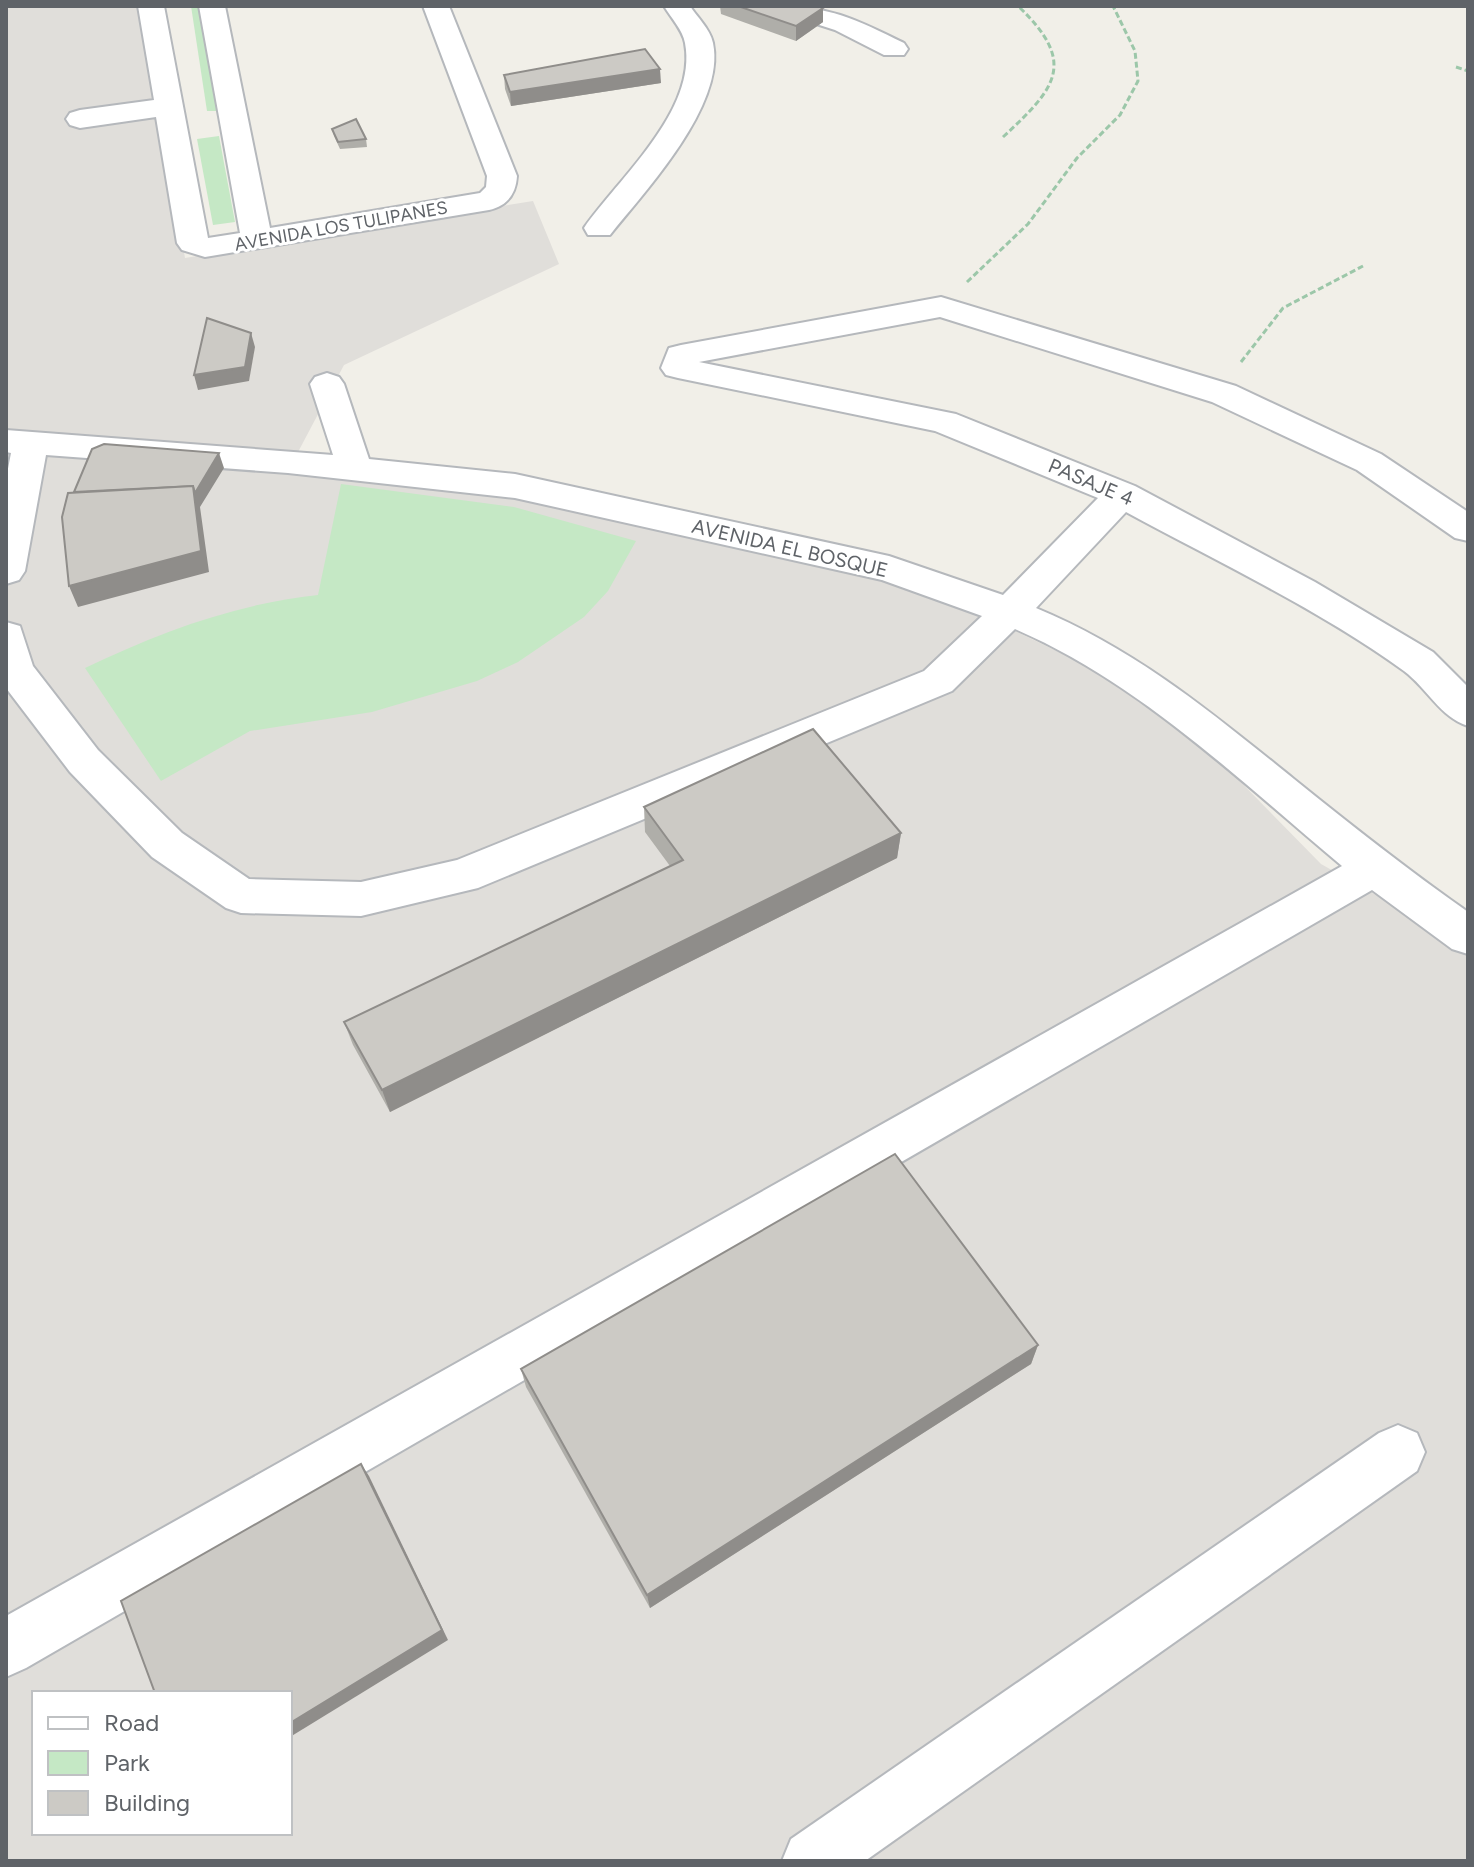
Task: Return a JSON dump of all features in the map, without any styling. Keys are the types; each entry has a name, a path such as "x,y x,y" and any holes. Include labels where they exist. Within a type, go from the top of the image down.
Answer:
{"street":[{"path":"151,6 170,119"},
{"path":"212,6 257,241"},
{"name":"AVENIDA LOS TULIPANES","path":"170,119 193,243 205,248 489,201 501,190 502,176 436,6"},
{"path":"788,6 845,24 894,49"},
{"path":"599,228 677,123 699,77 699,42 680,7"},
{"path":"80,119 233,121"},
{"path":"941,307 1218,391 1369,462 1468,529"},
{"name":"PASAJE 4","path":"941,307 681,355 678,368 944,422 1122,494 1302,591 1419,662 1468,711"},
{"path":"327,384 355,469"},
{"path":"6,571 19,441"},
{"name":"AVENIDA EL BOSQUE","path":"19,441 355,469 515,486 889,569 1010,612 1069,637 1159,692 1374,868 1468,936"},
{"path":"6,636 14,670 84,761 167,845 241,896 361,899 463,876 938,681 1010,612 1122,494"},
{"path":"6,1648 1374,868"},
{"path":"813,1861 1398,1452"}],"path":[{"path":"1003,137 1040,104 1055,72 1055,47 1038,22 1018,6"},
{"path":"941,307 1028,224 1077,158 1120,115 1138,81 1135,51 1113,6"},
{"path":"1218,391 1283,308 1363,266"}],"shaded area":[{"path":"6,6 145,6 185,258 533,201 559,264 344,365 288,471 515,496 921,586 1109,676 1224,765 1321,864 1468,947 1468,1861 6,1861"}],"green space":[{"path":"191,6 203,6 223,111 207,111"},
{"path":"219,136 235,222 213,225 197,139"},
{"path":"341,484 514,507 636,541 608,591 584,617 518,662 477,681 372,712 250,731 161,781 85,668 198,621 257,605 318,595"}],"building":[{"path":"738,6 818,6 823,8 796,26"},
{"path":"645,49 660,69 510,92 504,75"},
{"path":"356,119 366,139 338,142 332,129"},
{"path":"207,318 251,333 245,367 194,375"},
{"path":"104,444 219,453 195,493 193,486 74,492 92,449"},
{"path":"193,486 201,551 69,586 62,517 68,493"},
{"path":"813,729 901,833 382,1090 344,1022 683,860 644,807"},
{"path":"895,1154 1038,1345 647,1595 521,1369"},
{"path":"361,1464 442,1630 292,1722 292,1691 154,1691 121,1601"}]}
